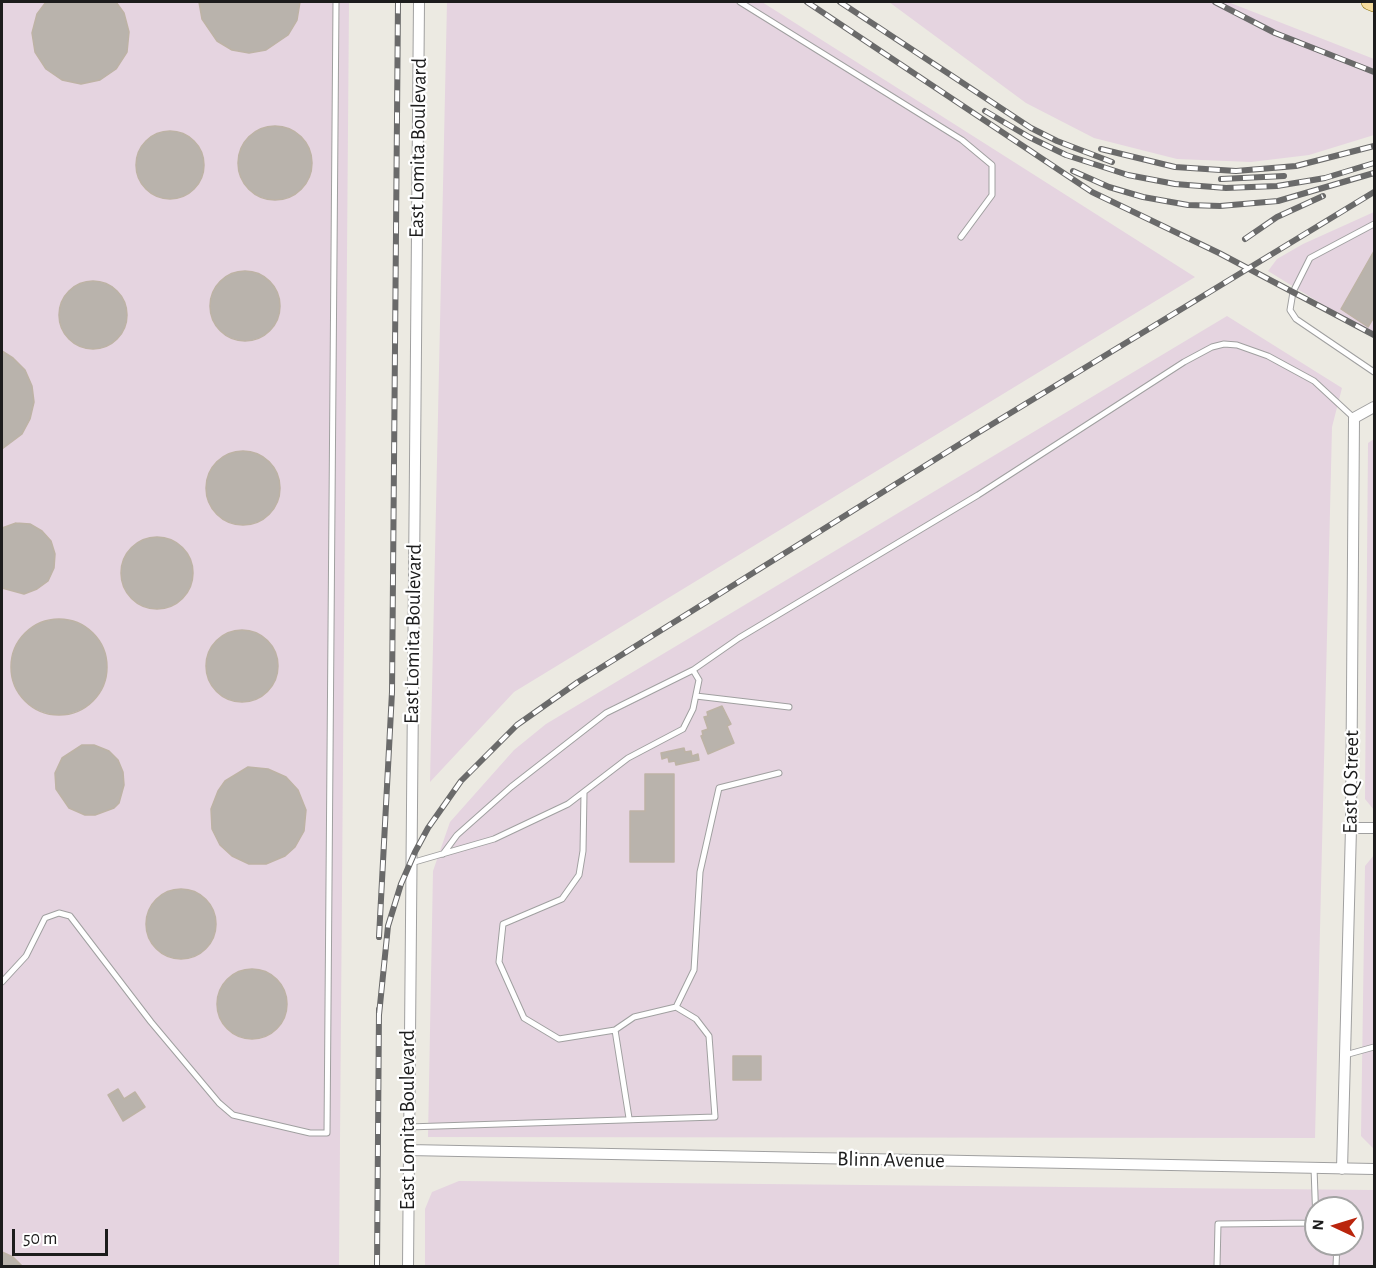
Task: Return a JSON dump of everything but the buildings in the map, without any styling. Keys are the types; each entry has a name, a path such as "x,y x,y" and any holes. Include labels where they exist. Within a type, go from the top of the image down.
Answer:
{"main road":[{"path":"1369,2 1374,4"}],"street":[{"name":"East Lomita Boulevard","path":"408,1266 419,2"},
{"path":"1354,418 1374,407"},
{"name":"East Q Street","path":"1342,1169 1351,828 1354,418"},
{"path":"1351,828 1374,828"},
{"name":"Blinn Avenue","path":"408,1150 1374,1169"}],"lane":[{"path":"2,982 26,956 45,918 59,913 70,916 151,1022 219,1103 233,1115 310,1133 327,1133 336,2"},
{"path":"740,2 962,140 992,165 992,195 961,237"},
{"path":"1374,224 1310,258 1293,292 1290,310 1296,319 1374,372"},
{"path":"443,854 457,835 511,787 606,713 693,670 739,638 978,495 1184,362 1212,347 1224,344 1237,345 1268,356 1314,381 1354,418"},
{"path":"410,863 494,839 568,804 628,758 683,729 696,696 699,680 693,670"},
{"path":"696,696 789,706"},
{"path":"676,1007 694,970 700,872 719,788 779,773"},
{"path":"408,1127 629,1118 715,1117 709,1036 696,1019 676,1007 634,1017 615,1030 560,1039 524,1018 499,962 502,924 562,899 579,875 583,851 584,793"},
{"path":"615,1030 629,1118"},
{"path":"1345,1055 1374,1047"},
{"path":"1216,1266 1218,1224 1316,1223 1314,1168"}],"shaded area":[{"path":"2,2 349,2 339,1266 2,1266"},
{"path":"447,2 762,2 1195,277 514,692 430,782"},
{"path":"889,2 1228,2 1374,59 1374,135 1309,155 1251,162 1177,159 1094,138 1026,103"},
{"path":"1374,212 1374,336 1268,271 1277,259 1303,244"},
{"path":"1227,316 1342,388 1332,427 1315,1138 428,1137 433,871 450,822 514,750 546,724"},
{"path":"1374,439 1374,810 1365,799 1368,443"},
{"path":"1374,855 1374,1149 1361,1136 1365,866"},
{"path":"459,1181 1374,1190 1374,1266 425,1266 425,1209 432,1192"}],"railway":[{"path":"379,937 392,692 398,2"},
{"path":"807,2 1092,192 1219,253 1374,335"},
{"path":"840,2 1031,128 1057,141 1112,162"},
{"path":"1215,2 1275,33 1374,72"},
{"path":"985,111 1029,137 1066,155 1128,175 1175,184 1226,188 1277,186 1325,178 1374,163"},
{"path":"1101,149 1175,167 1236,171 1296,166 1374,146"},
{"path":"1073,171 1109,187 1143,197 1188,205 1220,206 1278,201 1374,173"},
{"path":"1221,179 1284,176"},
{"path":"379,1015 388,926 401,884 415,852 428,828 461,781 517,725 578,682 976,434 1374,192"},
{"path":"1245,239 1277,217 1323,196"},
{"path":"377,1266 379,1009"}]}
